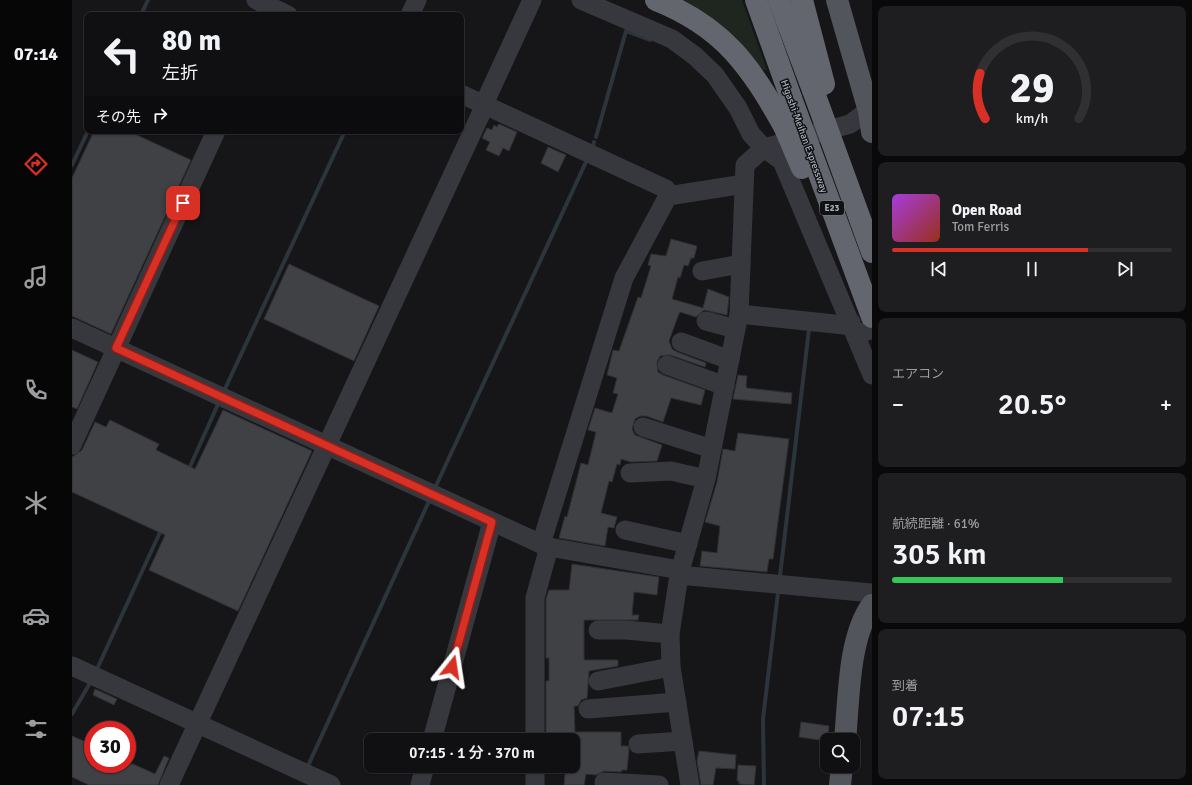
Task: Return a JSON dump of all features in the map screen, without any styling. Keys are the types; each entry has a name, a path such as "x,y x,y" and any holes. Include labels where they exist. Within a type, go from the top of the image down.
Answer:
{"highway":[{"path":"656,0 689,15 713,31 733,49 763,90 784,126 863,329"},
{"name":"Higashi-Meihan Expressway","path":"756,0 872,317"},
{"name":"E23","path":"779,0 818,87 872,252"},
{"path":"802,0 818,87 839,136 872,229"}],"main road":[{"path":"837,0 870,109 872,132"},
{"path":"846,733 855,645 862,624 872,605"},
{"path":"840,785 841,773"}],"street":[{"path":"256,0 277,10"},
{"path":"411,12 417,0"},
{"path":"169,785 532,0"},
{"path":"581,0 672,39 695,56 715,75 738,108 751,134 764,148 782,161 863,329 872,375"},
{"path":"464,95 486,100 666,190 668,196 624,278 545,546 535,598 535,733"},
{"path":"690,785 671,667 670,634 680,573 706,479 738,321 745,165 764,148 850,124 870,109"},
{"path":"72,445 215,134"},
{"path":"668,196 744,184"},
{"path":"702,271 741,264"},
{"path":"706,321 844,325 863,329"},
{"path":"72,328 545,546 680,573 872,594"},
{"path":"681,342 730,360"},
{"path":"667,365 725,386"},
{"path":"643,427 712,448"},
{"path":"630,473 671,471 706,479"},
{"path":"434,733 492,522"},
{"path":"625,530 688,544"},
{"path":"598,630 626,630 670,634"},
{"path":"72,666 331,785"},
{"path":"598,680 671,667"},
{"path":"588,709 677,702"},
{"path":"638,744 683,741"},
{"path":"420,785 423,773"},
{"path":"535,773 535,785"},
{"path":"604,782 659,785"}],"shaded area":[{"path":"675,0 742,0 767,70 760,70"}],"building":[{"path":"499,124 517,132 509,151 503,148 499,156 486,150 490,142 482,138 487,128 492,130 494,125 497,127"},
{"path":"93,134 135,134 191,160 111,334 72,316 72,178"},
{"path":"548,147 566,155 558,172 541,163"},
{"path":"671,239 697,246 694,258 691,258 688,266 684,265 680,278 678,277 672,299 703,308 708,289 729,297 727,315 704,310 696,317 680,312 669,341 672,349 706,363 705,367 670,355 660,356 657,362 658,372 663,375 705,390 701,405 671,398 663,422 646,416 640,416 635,419 632,429 635,435 662,445 657,461 631,462 621,459 620,465 617,464 612,482 609,481 601,513 617,517 614,528 608,527 605,546 559,538 565,516 567,517 581,463 588,465 596,432 588,430 595,408 612,413 618,394 613,393 617,378 607,375 613,350 619,351 638,297 641,298 651,266 648,265 651,254 666,256"},
{"path":"289,264 379,306 354,361 264,319"},
{"path":"72,350 98,362 77,409 72,407"},
{"path":"738,375 747,376 747,388 792,393 791,404 733,399"},
{"path":"223,410 312,451 238,611 149,570 165,535 72,492 72,457 82,450 95,422 106,427 110,420 159,444 156,450 195,469"},
{"path":"738,433 789,439 773,559 769,559 767,572 700,566 702,551 717,553 720,526 705,522 717,482 723,449 735,451"},
{"path":"572,564 659,577 657,595 634,592 632,615 639,615 638,620 584,620 584,660 618,660 618,666 589,671 587,698 581,700 578,706 574,706 575,732 621,732 621,746 628,746 629,750 627,770 622,770 621,772 604,771 596,775 586,774 584,785 564,785 565,773 580,773 580,733 546,733 546,681 549,681 549,658 546,658 546,599 549,590 569,590"},
{"path":"95,689 117,699 114,705 93,695"},
{"path":"801,722 829,726 828,733 820,733 820,740 799,737"},
{"path":"72,736 84,741 84,773 136,773 136,765 155,774 164,756 169,758 158,785 89,785 72,777"},
{"path":"699,751 736,755 735,769 716,768 713,785 701,785 697,761"},
{"path":"738,765 756,766 754,785 739,784 739,781 737,781"}],"waterway":[{"path":"142,12 148,0"},
{"path":"596,137 626,31 650,40"},
{"path":"72,165 87,134"},
{"path":"224,391 344,134"},
{"path":"592,150 594,142"},
{"path":"435,488 586,162"},
{"path":"780,576 809,329"},
{"path":"188,471 219,402"},
{"path":"307,768 430,499"},
{"path":"97,669 162,528"},
{"path":"764,785 763,719 778,593"},
{"path":"72,714 90,683"}],"route":[{"path":"183,203 116,348 492,522 452,667"}]}
